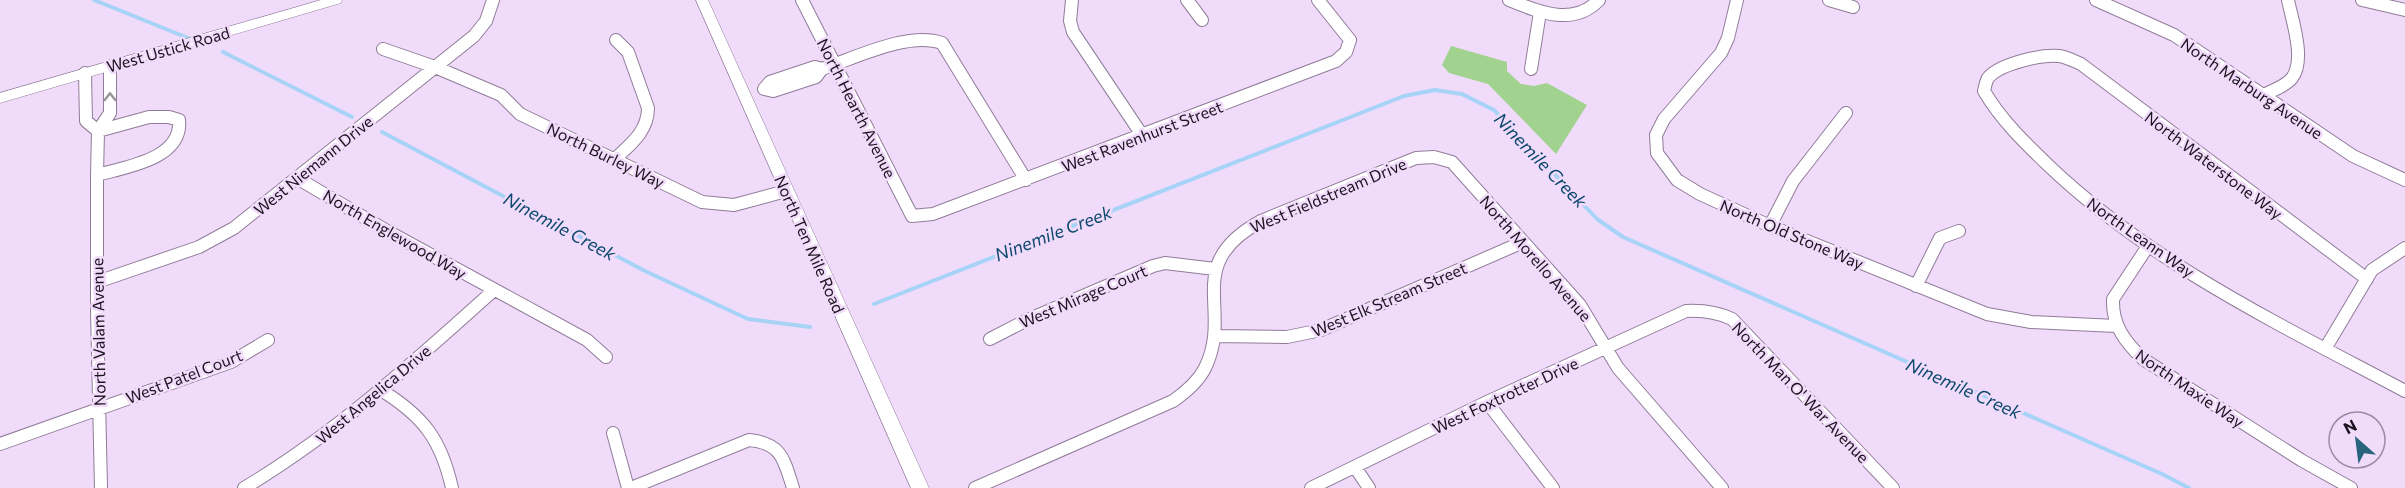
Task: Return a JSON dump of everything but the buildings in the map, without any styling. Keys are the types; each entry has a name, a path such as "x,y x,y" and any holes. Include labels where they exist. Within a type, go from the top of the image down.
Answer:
{"main road":[{"name":"North Ten Mile Road","path":"702,0 920,488"},
{"name":"West Ustick Road","path":"0,98 303,5 327,1"}],"street":[{"name":"West Niemann Drive","path":"97,282 180,254 217,238 249,217 474,36 486,21 493,0"},
{"name":"North Hearth Avenue","path":"802,0 912,216"},
{"path":"1073,0 1070,21 1073,32 1142,135"},
{"path":"1187,0 1202,20"},
{"name":"West Ravenhurst Street","path":"912,216 933,214 1336,61 1345,56 1350,49 1350,40 1318,0"},
{"path":"1509,0 1555,15 1578,14 1589,10 1599,0"},
{"name":"North Old Stone Way","path":"1737,0 1728,38 1720,52 1664,119 1656,135 1658,153 1669,172 1688,188 1770,226 2001,318 2031,322 2116,326"},
{"path":"1828,0 1853,8"},
{"name":"North Marburg Avenue","path":"2096,0 2174,35 2353,156 2405,180"},
{"path":"2264,95 2287,82 2293,76 2299,63 2288,0"},
{"path":"2362,0 2405,10"},
{"path":"1531,69 1540,12"},
{"path":"744,97 764,89 773,91 816,76 822,69 913,40 929,39 942,43 953,58 1026,180"},
{"path":"615,159 639,135 646,126 649,116 628,52 616,40"},
{"name":"North Burley Way","path":"383,49 435,67 501,95 520,114 702,201 717,206 752,203 786,191"},
{"name":"North Leann Way","path":"2059,56 2032,57 1995,72 1987,78 1984,91 1992,106 2062,179 2112,221 2148,246 2281,326 2405,391"},
{"name":"North Waterstone Way","path":"2059,56 2087,68 2367,279"},
{"name":"North Valam Avenue","path":"101,488 97,282 98,175 99,131 110,113 110,66"},
{"path":"85,73 86,121 99,131 159,115 179,120 182,128 179,138 170,148 157,156 98,175"},
{"path":"1770,226 1792,181 1846,112"},
{"name":"North Morello Avenue","path":"1428,156 1441,157 1452,162 1580,304 1595,326 1603,348 1722,488"},
{"name":"West Fieldstream Drive","path":"975,488 1173,401 1195,384 1209,362 1214,336 1212,281 1215,269 1232,241 1256,223 1416,158 1428,156"},
{"name":"North Englewood Way","path":"297,178 587,340 606,357"},
{"path":"1916,286 1940,238 1959,231"},
{"name":"West Elk Stream Street","path":"1214,336 1287,337 1321,330 1523,242"},
{"path":"2116,326 2112,309 2113,299 2148,246"},
{"path":"2325,349 2367,279 2380,263 2405,248"},
{"name":"West Mirage Court","path":"990,339 1025,321 1153,266 1165,263 1215,269"},
{"name":"West Angelica Drive","path":"244,488 299,455 355,413 494,290"},
{"name":"West Foxtrotter Drive","path":"1311,488 1603,348 1686,311 1701,309"},
{"name":"North Man O' War Avenue","path":"1701,309 1716,311 1732,319 1893,488"},
{"name":"North Maxie Way","path":"2116,326 2130,347 2143,359 2301,460 2351,488"},
{"name":"West Patel Court","path":"0,444 231,362 268,340"},
{"path":"381,390 408,407 418,417 443,456 452,488"},
{"path":"1487,402 1553,488"},
{"path":"613,433 629,488 749,440 765,440 778,448 793,488"},
{"path":"1355,467 1369,488"}],"green space":[{"path":"1451,46 1507,62 1507,71 1521,84 1534,86 1547,83 1587,105 1556,154 1488,84 1449,73 1442,65"}],"waterway":[{"name":"Ninemile Creek","path":"94,0 188,38"},
{"name":"Ninemile Creek","path":"223,52 352,117"},
{"name":"Ninemile Creek","path":"874,304 1404,96 1435,90 1462,94 1494,110 1597,219 1623,237 2162,474 2189,488"},
{"name":"Ninemile Creek","path":"382,132 645,271 748,319 810,327"}]}
